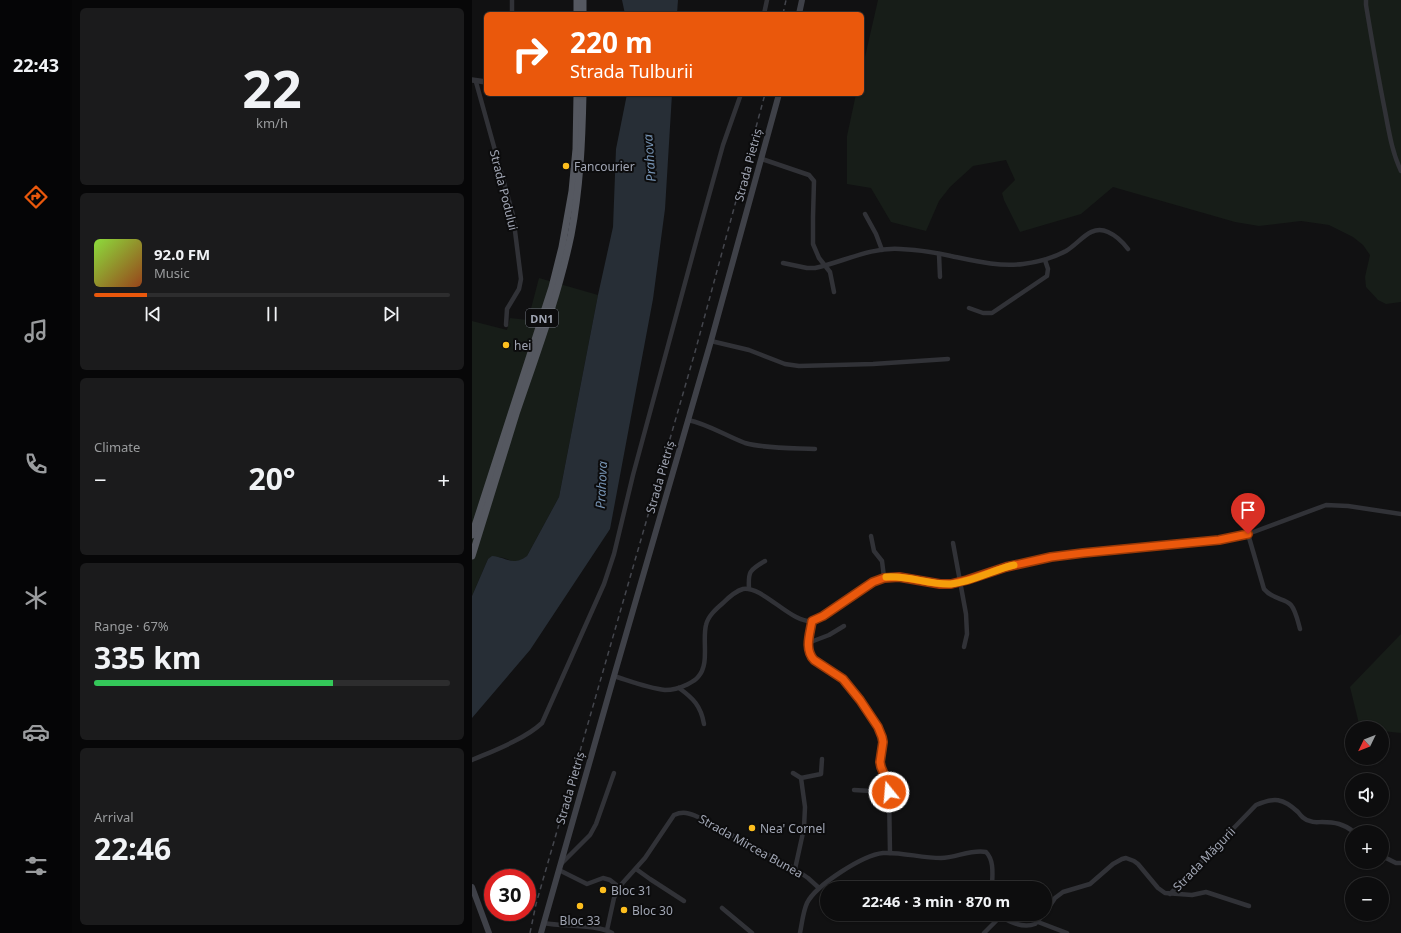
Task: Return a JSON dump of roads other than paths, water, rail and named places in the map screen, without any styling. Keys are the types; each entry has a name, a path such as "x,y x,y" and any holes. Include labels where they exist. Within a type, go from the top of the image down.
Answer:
{"highway":[{"path":"577,0 577,12"},
{"path":"583,0 583,12"},
{"name":"DN1","path":"472,535 552,287 562,247 575,169 577,96"},
{"name":"DN1","path":"472,556 548,320 568,249 580,168 583,96"}],"main road":[{"path":"799,12 802,0"},
{"name":"Strada Pietriș","path":"541,933 711,341 778,96"},
{"path":"472,887 490,933"}],"street":[{"path":"512,0 512,12"},
{"path":"765,12 768,0"},
{"path":"1366,0 1388,126 1395,159 1401,171"},
{"path":"474,81 484,82"},
{"name":"Strada Podului","path":"474,81 516,234 521,279 519,289 508,309 506,325"},
{"path":"472,760 506,745 533,730 542,723 604,584 614,554 633,475 723,145 740,96"},
{"path":"762,159 809,175 814,181 814,244 818,258 830,272 834,292"},
{"path":"865,214 876,234 882,250"},
{"path":"783,263 807,268 815,268 854,256 882,250 899,249 1007,265 1022,264 1045,260 1066,251 1091,232 1098,230 1104,230 1120,238 1128,249"},
{"path":"939,254 940,277"},
{"path":"969,308 988,314 995,312 1011,299 1047,276 1048,268 1045,260"},
{"path":"711,341 749,350 785,364 799,366 873,364 948,359"},
{"path":"688,420 702,424 732,438 747,443 815,449"},
{"path":"614,676 656,688 672,690 695,680 699,677 702,671 705,656 706,626 712,614 739,591 749,589 760,594 792,614 812,621 823,616 873,582 884,578 899,577 940,584 959,582 1006,567 1051,557 1219,540 1248,534 1326,505 1348,506 1401,514"},
{"path":"1248,534 1264,589 1273,597 1292,606 1300,630"},
{"path":"871,536 874,551 882,561 884,578"},
{"path":"953,542 960,576 959,582 966,614 967,634 964,647"},
{"path":"749,589 750,573 754,568 765,561"},
{"path":"812,621 808,644 808,652 810,656 843,679 860,700 880,732 883,742 880,762 889,786 890,853"},
{"path":"808,644 829,635 844,626"},
{"path":"679,688 694,700 702,712 704,724"},
{"path":"793,773 801,778 821,774 822,759"},
{"path":"607,930 614,898 619,887 610,880 603,878 587,884 560,868 590,835 596,824 614,773"},
{"path":"795,869 802,845 804,828 805,807 801,778"},
{"path":"854,790 889,792"},
{"name":"Strada Măgurii","path":"1052,903 1059,895 1067,890 1090,884 1113,864 1122,859 1134,861 1161,891 1170,894 1256,805 1267,800 1275,799 1287,802 1304,819 1311,822 1338,823 1345,826"},
{"name":"Strada Mircea Bunea","path":"619,887 648,854 674,815 681,812 698,817 795,869 819,888"},
{"path":"800,933 804,910 807,903 819,888 851,866 864,859 880,854 890,853 941,858 973,852 986,852 991,861 992,881"},
{"path":"1389,860 1396,863 1401,863"},
{"path":"636,869 684,902"},
{"path":"1170,894 1192,895 1206,892 1249,906"},
{"path":"722,908 752,933"},
{"path":"984,933 995,921"},
{"path":"1011,921 1019,925 1031,926 1038,922 1068,933"},
{"path":"544,923 607,930 612,933"}],"water":[{"path":"622,0 678,0 677,12 625,12"},
{"name":"Prahova","path":"627,96 672,96 665,209 653,299 610,529 530,650 472,718 472,596 488,559 492,556 517,561 527,556 559,497 598,295 613,227 616,149"}],"railway":[{"path":"783,12 786,0"},
{"path":"530,933 536,904 695,352 764,96"}],"place":[{"name":"Fancourier","path":"566,166"},
{"name":"hei","path":"506,345"},
{"name":"Nea' Cornel","path":"752,828"},
{"name":"Bloc 31","path":"603,890"},
{"name":"Bloc 33","path":"580,906"},
{"name":"Bloc 30","path":"624,910"}]}
